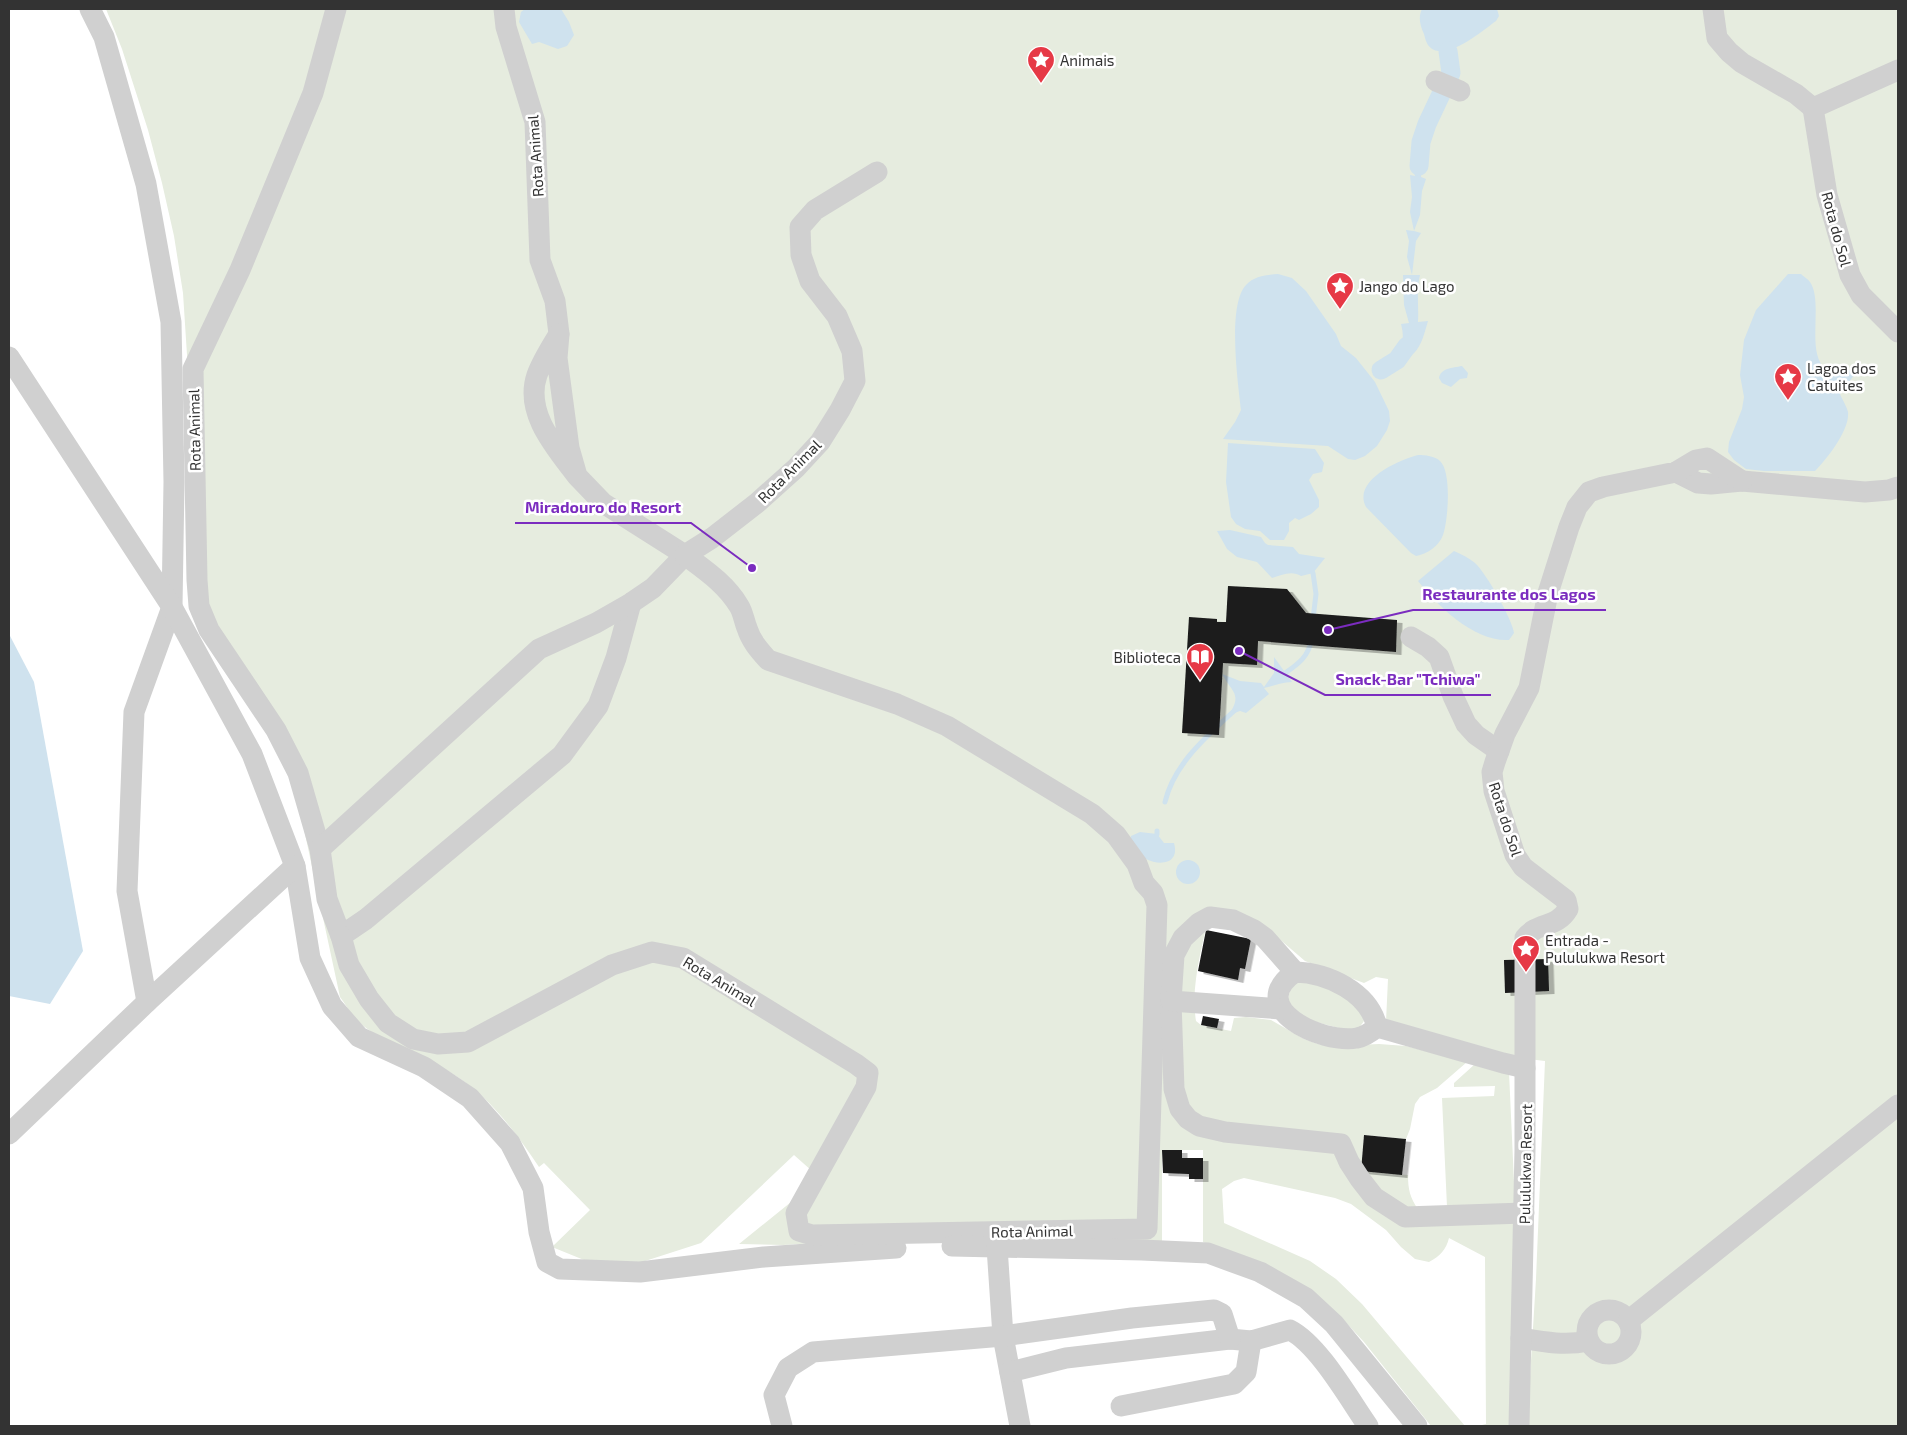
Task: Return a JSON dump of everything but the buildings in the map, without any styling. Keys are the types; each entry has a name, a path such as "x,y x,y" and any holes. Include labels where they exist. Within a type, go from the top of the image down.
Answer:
{"street":[{"path":"90,9 104,36 146,184 171,322 174,482 172,607 134,712 127,891 147,1002"},
{"name":"Rota Animal","path":"336,9 312,93 240,270 193,369 196,570 199,606 209,630 276,730 298,773 320,849 327,899 341,936 349,965 369,999 388,1023 413,1039 438,1044 468,1042 612,965 652,952 683,958 868,1073 866,1087 796,1213 799,1231 812,1236 1147,1229 1157,905 1153,893 1144,882 1137,864 1116,835 1092,814 947,726 897,704 768,660 755,646 740,607 728,590 712,575 685,555 603,503 577,476 553,444 538,416 535,396 537,377 558,334 554,301 540,260 535,122 506,28 504,9"},
{"path":"1713,9 1717,38 1729,52 1742,63 1796,94 1813,108 1898,70"},
{"path":"1436,81 1460,90"},
{"name":"Rota do Sol","path":"1813,108 1827,195 1850,275 1861,295 1898,332"},
{"name":"Rota Animal","path":"320,849 539,648 596,623 653,588 685,555 712,538 757,503 796,468 820,442 855,381 852,351 837,316 810,281 801,255 800,227 815,210 877,172"},
{"path":"9,357 172,607 252,754 295,866 310,958 332,1006 359,1037 424,1067 470,1098 510,1143 533,1188 539,1232 547,1262 560,1269 640,1272 764,1257 932,1246 1208,1253 1260,1272 1306,1298 1334,1324 1417,1426"},
{"name":"Rota do Sol","path":"1525,990 1525,938 1531,931 1562,918 1568,909 1566,900 1523,867 1515,854 1493,784 1492,772 1505,734 1529,688 1548,593 1577,507 1589,492 1604,487 1676,472 1696,460 1707,458 1742,481 1864,492 1889,490 1898,487"},
{"path":"341,936 366,919 562,755 598,706 616,658 631,603"},
{"path":"1411,636 1428,647 1438,657 1466,724 1476,735 1499,751"},
{"path":"9,1134 147,1002 295,866"},
{"path":"1295,972 1265,938 1254,930 1233,920 1210,917 1199,923 1183,938 1174,956 1171,1001 1174,1089 1180,1109 1188,1119 1199,1126 1225,1132 1341,1144 1349,1162 1374,1197 1405,1217 1524,1213"},
{"path":"1295,972 1308,972 1328,978 1348,988 1365,1003 1374,1016 1377,1027 1370,1033 1357,1038 1335,1038 1315,1033 1294,1022 1280,1009 1277,993 1284,980 1295,972"},
{"name":"Pululukwa Resort","path":"1519,1426 1524,1213 1525,990"},
{"path":"1171,1001 1280,1009"},
{"path":"1377,1027 1525,1068"},
{"path":"1628,1321 1898,1105"},
{"path":"996,1247 1003,1336 1020,1426"},
{"path":"782,1426 774,1395 788,1368 813,1352 1003,1336 1132,1318 1214,1310 1222,1314 1241,1340 1246,1372 1234,1384 1121,1406"},
{"path":"1602,1311 1617,1311 1628,1321 1632,1335 1625,1348 1619,1352 1612,1355 1598,1352 1588,1341 1588,1326 1591,1320 1602,1311"},
{"path":"1010,1372 1066,1358 1241,1340 1290,1330 1302,1336 1368,1426"},
{"path":"1522,1338 1566,1344 1588,1341"}],"shaded area":[{"path":"106,9 1898,9 1898,1426 1527,1426 1536,1279 1545,1061 1510,1057 1386,1022 1388,979 1376,977 1364,983 1305,961 1277,937 1210,909 1196,979 1196,1021 1201,1025 1231,1031 1234,1018 1246,1017 1271,1020 1304,1039 1318,1044 1337,1046 1379,1044 1406,1046 1509,1072 1515,1204 1510,1426 1478,1426 1486,1424 1485,1257 1449,1238 1444,1249 1433,1260 1429,1262 1415,1259 1386,1230 1351,1204 1335,1198 1244,1178 1234,1181 1222,1189 1224,1223 1310,1261 1336,1279 1362,1304 1465,1426 1431,1426 1364,1342 1339,1315 1203,1242 1203,1150 1162,1150 1162,1242 851,1241 783,1245 739,1244 796,1198 812,1171 794,1155 701,1243 642,1262 589,1262 552,1247 590,1210 544,1163 539,1167 510,1126 476,1090 448,1071 373,1033 353,1016 340,997 302,820 288,768 231,676 190,550 187,355 183,293 174,236 162,183 148,130 122,49","holes":["1467,1062 1475,1064 1454,1083 1454,1087 1495,1086 1494,1096 1442,1098 1447,1207 1418,1209 1410,1193 1408,1175 1361,1171 1364,1135 1406,1139 1415,1104 1420,1097 1437,1088"]},
{"path":"1299,980 1328,989 1346,998 1360,1012 1364,1021 1359,1028 1346,1030 1305,1019 1287,1002 1291,986"}],"water":[{"path":"525,9 561,9 574,35 567,46 558,49 539,42 532,44 519,22 521,12"},
{"path":"1422,9 1497,9 1499,16 1496,21 1472,38 1452,49 1443,51 1435,50 1427,44 1420,21"},
{"path":"1412,140 1425,143 1426,147 1421,177 1426,179 1422,191 1420,215 1414,231 1410,212 1412,197 1410,175 1415,176 1412,160"},
{"path":"1406,230 1421,233 1416,241 1412,275 1407,257 1409,241"},
{"path":"1278,274 1292,278 1306,291 1336,334 1341,346 1356,358 1375,382 1389,411 1390,421 1387,430 1377,446 1365,456 1355,460 1348,459 1328,446 1223,439 1241,410 1235,345 1235,326 1240,295 1249,282 1261,276"},
{"name":"Lagoa dos Catuites","path":"1788,274 1801,274 1810,282 1814,291 1815,340 1820,362 1827,370 1834,373 1837,374 1843,366 1855,374 1840,394 1848,412 1848,419 1837,444 1815,471 1746,469 1734,460 1728,452 1729,442 1742,409 1744,397 1740,375 1744,340 1756,310"},
{"path":"1403,275 1420,275 1418,322 1428,321 1423,338 1412,355 1390,365 1401,346 1403,336 1401,324 1409,323 1404,305"},
{"path":"1462,366 1468,373 1467,378 1460,379 1451,387 1442,383 1439,378 1442,372"},
{"path":"1228,443 1315,449 1324,463 1322,472 1313,474 1309,480 1319,500 1319,507 1311,514 1299,520 1295,518 1289,523 1289,531 1284,540 1270,540 1260,531 1245,529 1236,524 1231,517 1226,482"},
{"path":"1418,455 1433,457 1440,461 1446,475 1448,497 1445,528 1439,543 1432,549 1416,556 1366,507 1363,498 1365,489 1379,473 1399,462"},
{"path":"1230,530 1261,537 1268,545 1293,547 1299,554 1325,558 1313,573 1301,576 1294,573 1272,578 1257,562 1237,557 1227,549 1217,531"},
{"path":"1454,551 1475,563 1492,586 1512,626 1514,633 1509,640 1496,639 1470,629 1446,611 1418,581"},
{"path":"9,634 34,682 83,951 50,1004 9,996"},
{"path":"1274,657 1292,682 1264,688 1269,694 1246,713 1240,711 1229,715 1235,698 1222,674 1240,681 1261,683 1264,687 1274,673"},
{"path":"1140,832 1157,834 1164,843 1174,843 1175,850 1171,859 1163,863 1151,861 1142,856 1131,844 1131,836"},
{"path":"1188,860 1197,863 1200,872 1197,881 1188,884 1179,881 1176,872 1179,863"}],"waterway":[{"path":"1419,166 1421,142 1427,124 1451,73 1448,51"},
{"path":"1381,370 1397,360 1407,346"},
{"path":"1313,573 1316,594 1313,619"},
{"path":"1281,676 1304,657 1311,640"},
{"path":"1165,802 1169,788 1183,763 1202,741 1234,711"}],"place":[{"name":"Animais","path":"1041,84"},
{"name":"Jango do Lago","path":"1340,310"},
{"name":"Lagoa dos Catuites","path":"1788,401"},
{"name":"Miradouro do Resort","path":"752,568"},
{"name":"Restaurante dos Lagos","path":"1328,630"},
{"name":"Snack-Bar \"Tchiwa\"","path":"1239,651"},
{"name":"Biblioteca","path":"1200,681"},
{"name":"Entrada - Pululukwa Resort","path":"1526,973"}]}
